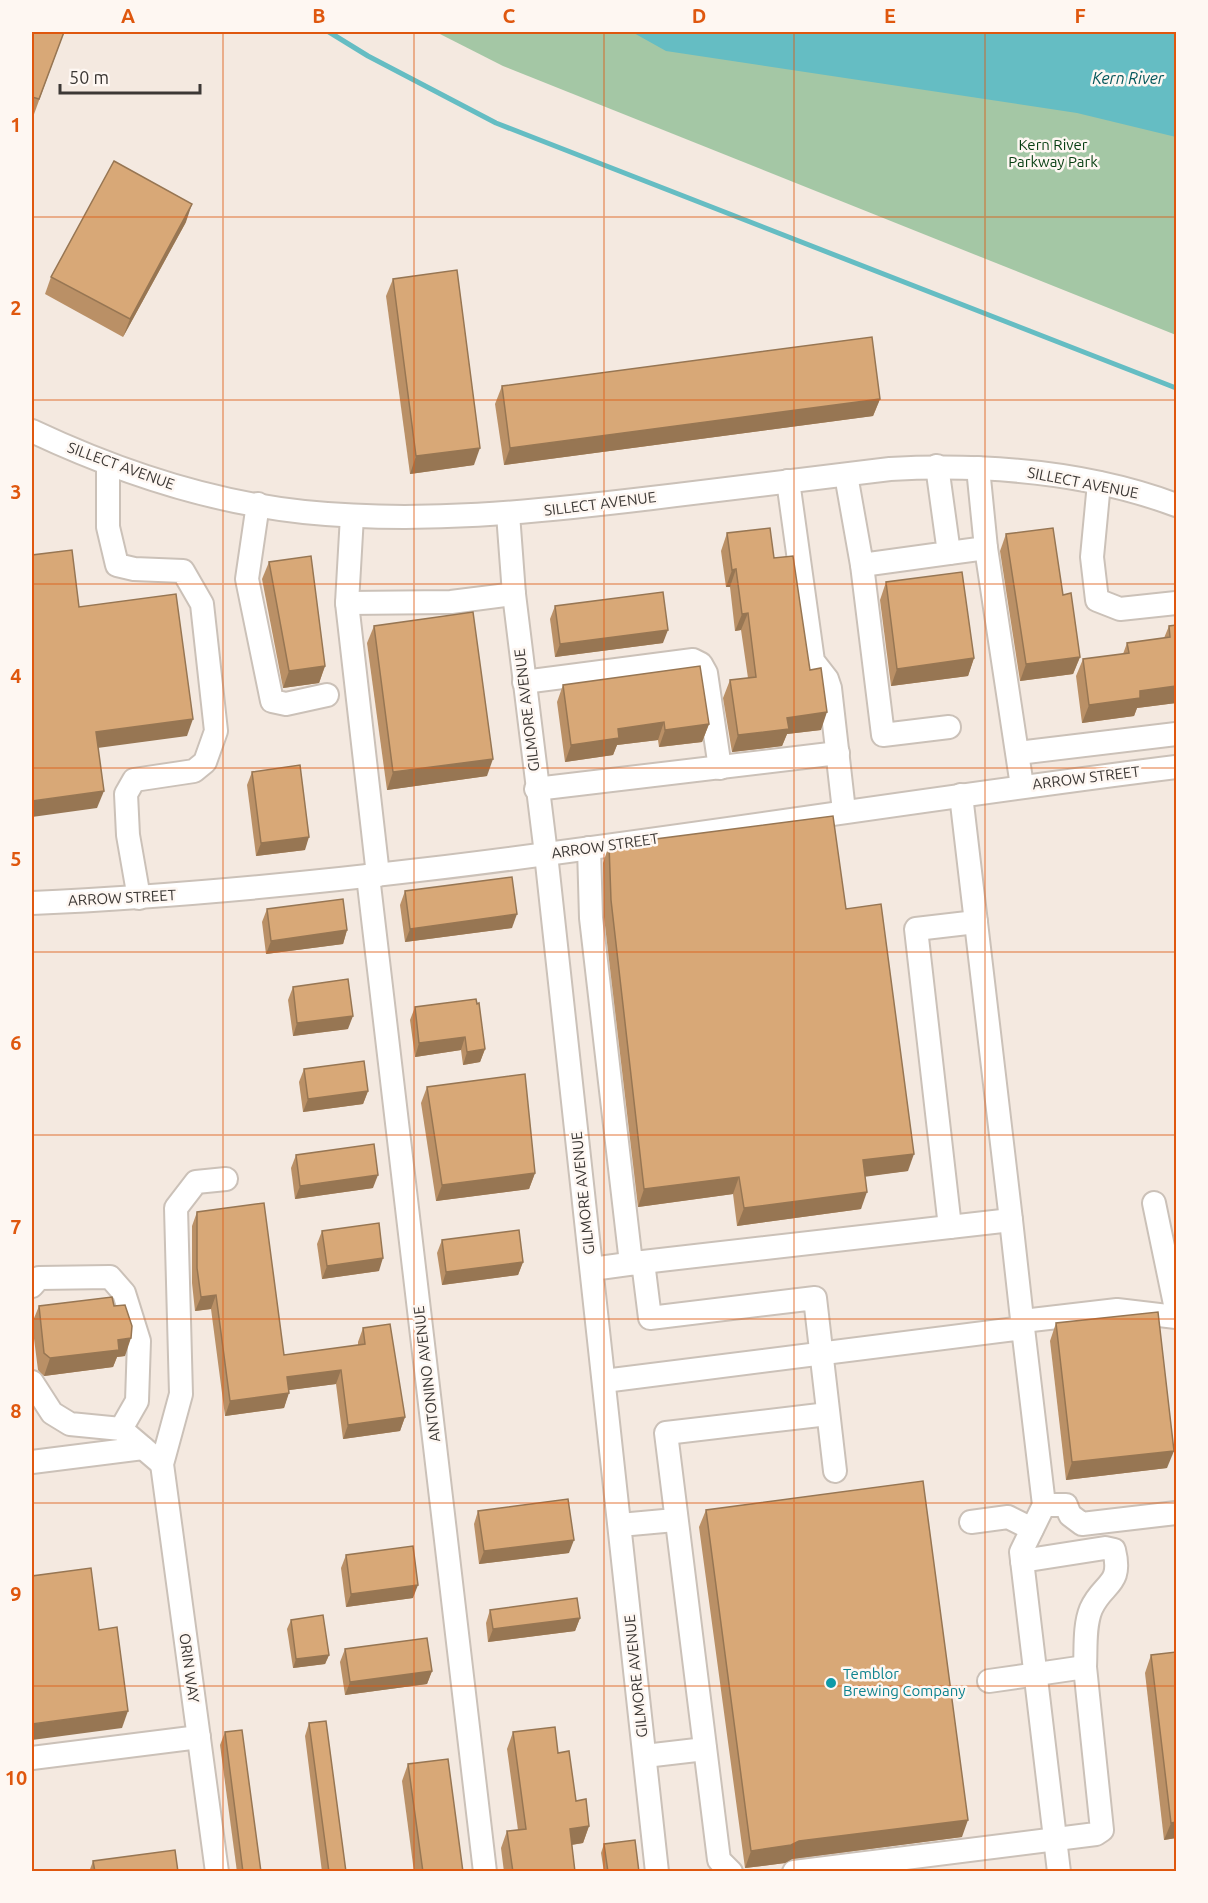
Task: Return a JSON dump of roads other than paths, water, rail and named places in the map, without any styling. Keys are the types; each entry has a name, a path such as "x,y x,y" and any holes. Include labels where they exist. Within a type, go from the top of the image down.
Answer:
{"street":[{"name":"SILLECT AVENUE","path":"32,431 108,464 185,489 258,504 352,516 420,518 508,514 937,466 1044,472 1099,483 1176,505"},
{"path":"108,464 108,527 117,565 134,570 183,571 202,604 216,731 205,762 194,771 134,780 126,794 128,835 139,898"},
{"path":"937,466 949,553"},
{"path":"978,468 986,548 1022,786"},
{"path":"846,475 862,565 883,735 949,727"},
{"path":"788,482 813,661 830,688 844,812"},
{"path":"1099,483 1092,557 1098,600 1120,609 1176,603"},
{"path":"258,504 247,579 272,701 286,704 327,695"},
{"name":"GILMORE AVENUE","path":"508,514 514,594 536,789 546,854 657,1872"},
{"name":"ANTONINO AVENUE","path":"352,516 347,603 373,875 485,1872"},
{"path":"862,565 986,548"},
{"path":"347,603 451,602 514,594"},
{"path":"524,682 693,660 701,664 706,673 720,768"},
{"path":"1018,753 1176,734"},
{"path":"536,789 838,753"},
{"name":"ARROW STREET","path":"32,903 139,898 373,875 546,854 1022,786 1176,767"},
{"path":"961,795 1044,1505 1021,1552 1059,1872"},
{"path":"589,848 591,918 637,1262 650,1318 815,1298 835,1471"},
{"path":"950,1227 916,929 976,921"},
{"path":"32,1382 52,1413 70,1424 121,1429 162,1464 182,1394 176,1208 196,1182 226,1179"},
{"path":"604,1381 822,1353 1117,1310 1176,1309 1154,1203"},
{"path":"592,1269 1011,1220"},
{"path":"32,1286 39,1278 110,1277 124,1293 139,1341 137,1401 121,1429"},
{"path":"731,1872 719,1860 666,1433 828,1413"},
{"path":"32,1462 142,1448"},
{"name":"ORIN WAY","path":"162,1464 217,1872"},
{"path":"1044,1505 1066,1505 1070,1515 1082,1524 1176,1513"},
{"path":"971,1522 1008,1517 1032,1529"},
{"path":"620,1526 675,1520"},
{"path":"794,1872 1096,1834 1102,1830 1103,1822 1085,1667 1087,1627 1092,1609 1112,1584 1117,1571 1114,1550 1105,1548 1022,1561"},
{"path":"989,1681 1085,1667"},
{"path":"32,1758 199,1737"},
{"path":"645,1756 705,1749"}],"water":[{"name":"Kern River","path":"632,32 1176,32 1176,137 1077,113 666,51"}],"waterway":[{"path":"329,32 368,56 496,123 1176,388"}],"place":[{"name":"Temblor Brewing Company","path":"831,1683"}],"park label":[{"name":"Kern River Parkway Park","path":"1053,154"}]}
